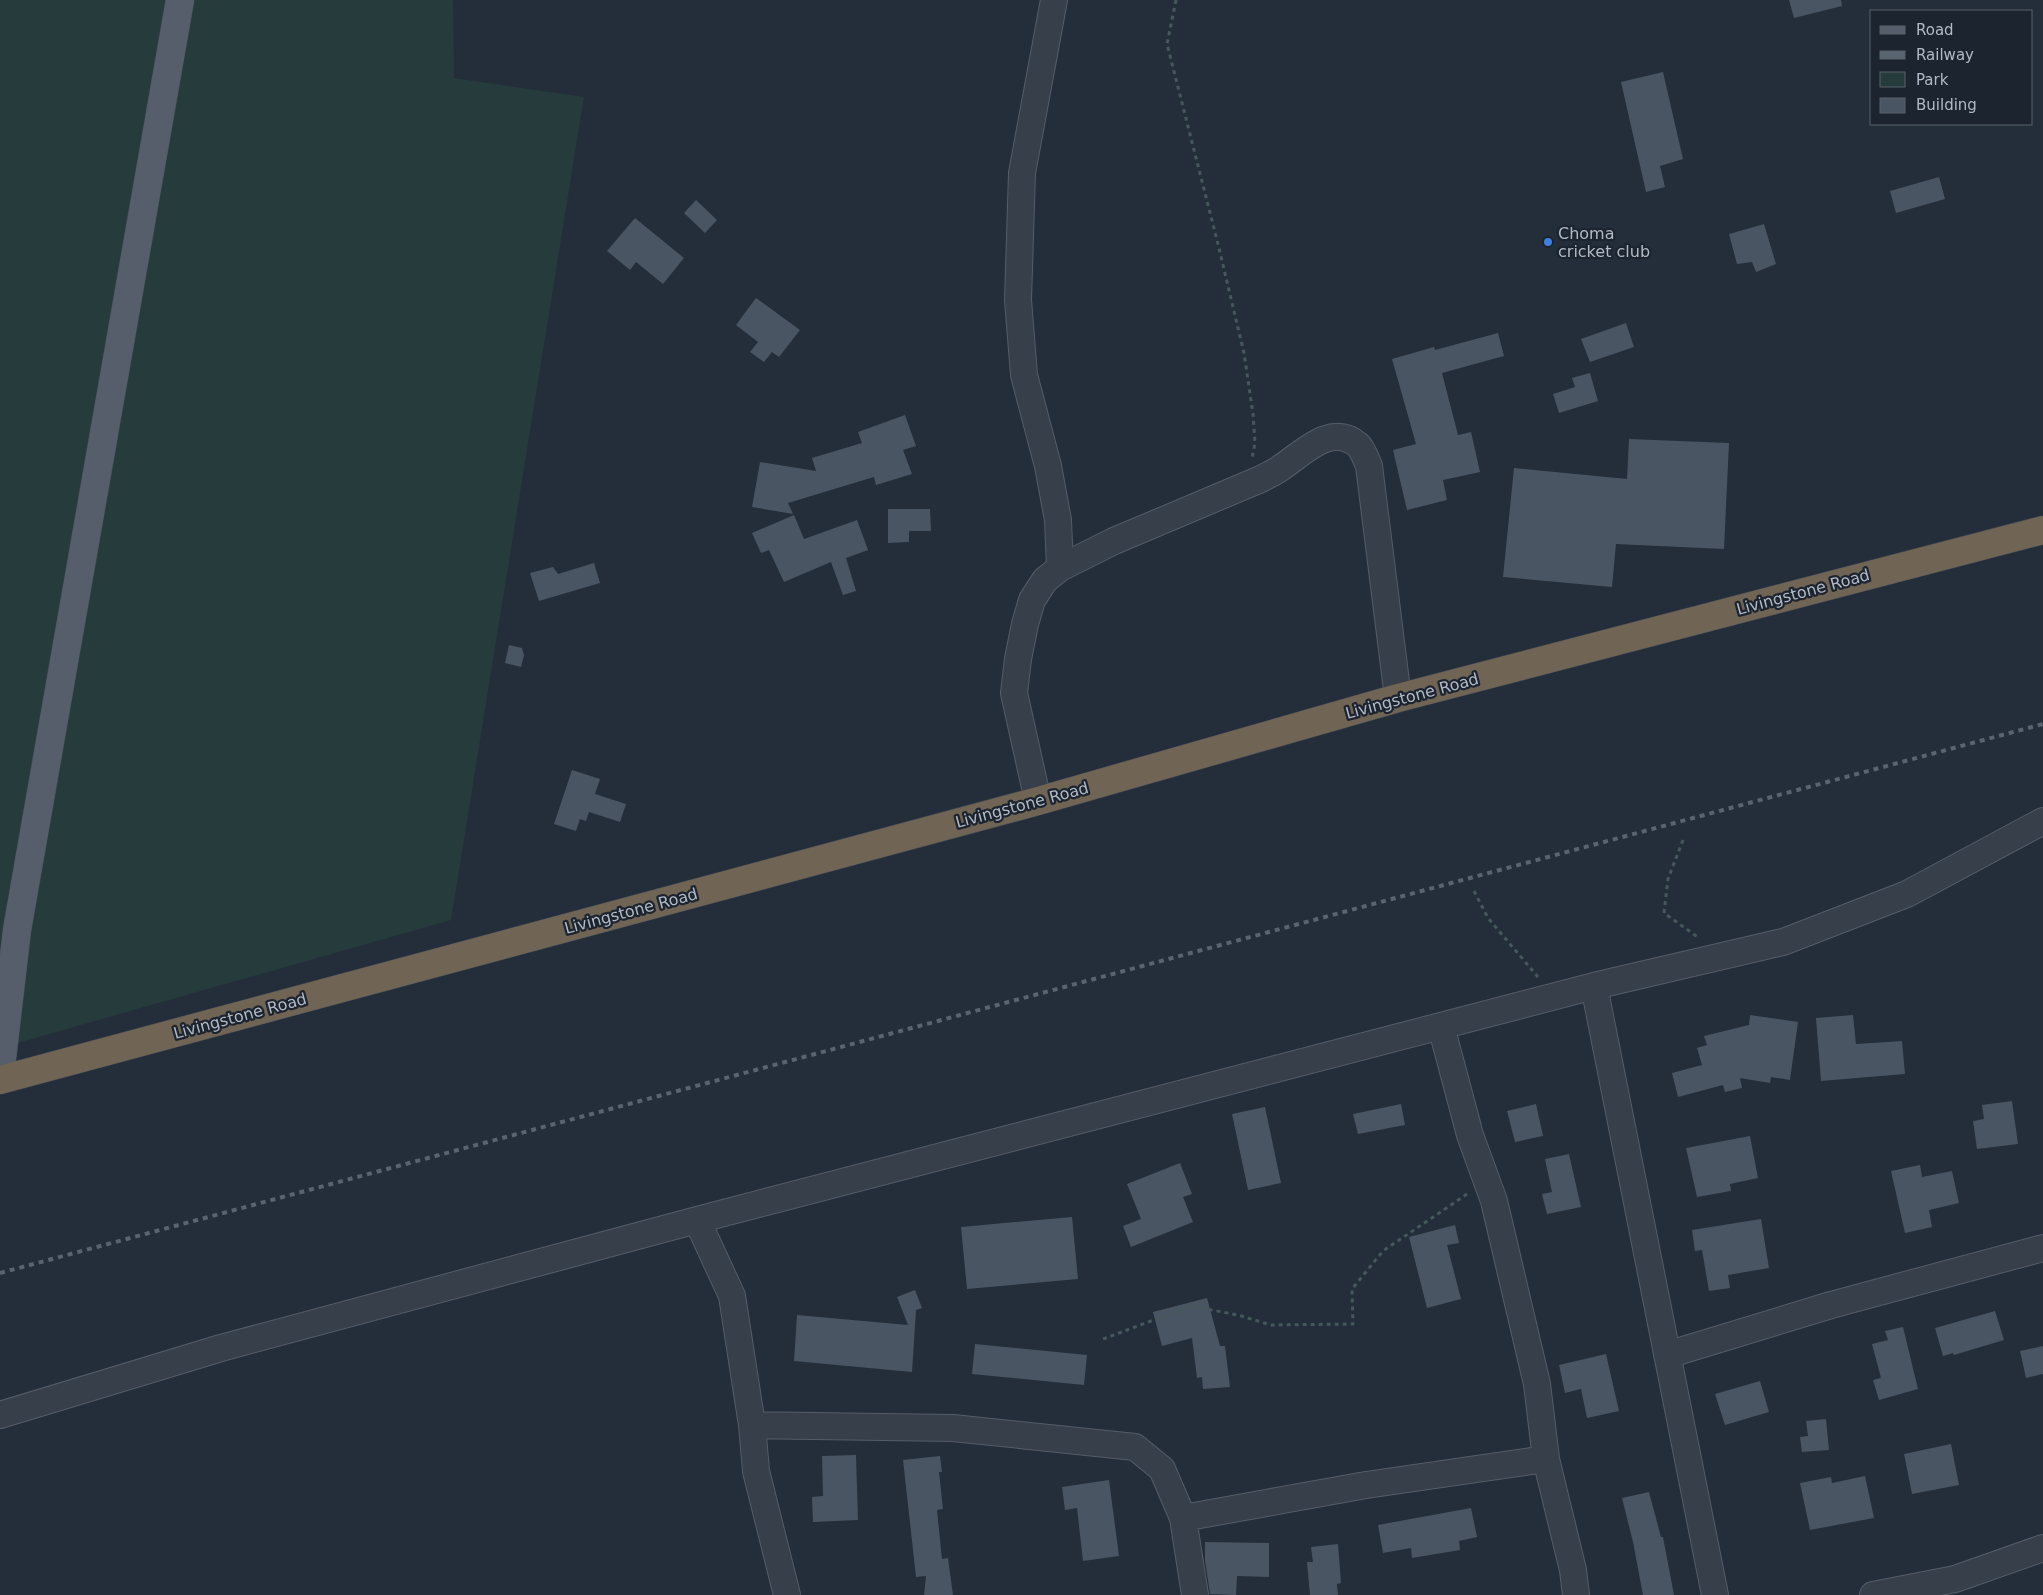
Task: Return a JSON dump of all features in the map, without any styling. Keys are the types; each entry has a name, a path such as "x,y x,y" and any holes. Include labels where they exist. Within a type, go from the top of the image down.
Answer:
{"highway":[{"name":"Livingstone Road","path":"0,1080 1038,801 1398,698 2043,530"}],"main road":[{"path":"0,1076 17,930 180,0"}],"street":[{"path":"1054,0 1022,173 1018,300 1024,375 1048,466 1058,520 1060,568"},
{"path":"1038,801 1014,693 1018,659 1032,600 1045,580 1060,568 1114,541 1261,479 1318,442 1333,436 1348,439 1359,446 1369,466 1398,698"},
{"path":"0,1415 221,1348 697,1220 1594,986 1783,942 1907,894 2043,821"},
{"path":"1594,986 1715,1595"},
{"path":"1441,1026 1470,1135 1494,1201 1537,1384 1546,1459 1573,1570 1576,1595"},
{"path":"697,1220 732,1296 752,1425 756,1471 787,1595"},
{"path":"1667,1355 1831,1305 2043,1248"},
{"path":"752,1425 953,1428 1135,1447 1162,1469 1183,1518 1195,1595"},
{"path":"1183,1518 1366,1485 1546,1459"},
{"path":"1873,1595 1955,1579 2043,1548"}],"path":[{"path":"1176,0 1167,44 1244,353 1254,424 1255,443 1252,456 1261,479"},
{"path":"1683,840 1668,879 1664,913 1706,943"},
{"path":"1474,892 1488,918 1555,996"},
{"path":"1103,1339 1191,1306 1238,1315 1271,1325 1353,1324 1352,1289 1383,1251 1487,1181"}],"green space":[{"path":"0,0 453,0 454,78 584,97 451,920 0,1048"}],"building":[{"path":"1789,0 1841,0 1842,6 1794,18"},
{"path":"1663,72 1683,159 1660,166 1665,187 1646,192 1621,82"},
{"path":"1939,177 1945,199 1896,213 1890,191"},
{"path":"696,200 717,220 705,233 684,213"},
{"path":"635,218 684,258 663,284 636,262 630,270 607,251"},
{"path":"1764,224 1776,264 1756,272 1752,262 1737,264 1729,234"},
{"path":"756,298 800,330 779,357 772,352 764,362 750,352 758,342 736,325"},
{"path":"1626,323 1634,347 1590,362 1581,339"},
{"path":"1498,333 1504,356 1442,373 1458,435 1471,432 1480,472 1443,480 1447,500 1407,510 1393,450 1416,444 1392,359 1434,347 1435,350"},
{"path":"1590,373 1598,401 1559,413 1553,394 1575,387 1572,378"},
{"path":"905,415 916,446 903,450 912,474 876,485 874,477 788,503 793,514 752,507 760,462 816,471 812,458 862,443 858,432"},
{"path":"1629,439 1729,443 1724,549 1616,544 1612,587 1503,577 1514,468 1627,479"},
{"path":"888,509 930,509 931,531 909,531 909,542 888,543"},
{"path":"794,515 804,539 857,520 868,550 846,558 856,591 843,595 831,562 784,582 769,550 761,553 752,533"},
{"path":"594,563 600,583 539,601 530,573 553,567 558,574"},
{"path":"509,645 522,648 524,655 521,667 505,663"},
{"path":"572,770 600,779 595,794 626,804 620,822 589,812 586,821 580,819 576,831 554,824"},
{"path":"1750,1015 1798,1022 1790,1080 1771,1077 1770,1083 1740,1078 1742,1088 1725,1092 1723,1085 1678,1097 1672,1073 1702,1065 1697,1048 1707,1045 1704,1036 1749,1025"},
{"path":"1853,1015 1856,1044 1902,1041 1905,1074 1821,1081 1816,1018"},
{"path":"2012,1101 2018,1144 1977,1149 1973,1121 1984,1119 1982,1105"},
{"path":"1401,1104 1405,1125 1358,1134 1353,1114"},
{"path":"1536,1104 1543,1136 1515,1142 1507,1111"},
{"path":"1265,1107 1281,1183 1248,1190 1232,1114"},
{"path":"1750,1136 1758,1178 1730,1184 1731,1191 1697,1197 1686,1148"},
{"path":"1569,1154 1581,1207 1547,1214 1542,1194 1552,1192 1545,1159"},
{"path":"1180,1163 1192,1194 1183,1197 1193,1222 1131,1247 1123,1226 1141,1219 1127,1184"},
{"path":"1920,1165 1922,1177 1952,1171 1959,1203 1929,1210 1932,1227 1905,1233 1891,1171"},
{"path":"1072,1217 1078,1279 967,1289 961,1227"},
{"path":"1761,1219 1769,1268 1728,1275 1730,1288 1709,1291 1702,1250 1695,1251 1692,1230"},
{"path":"1455,1225 1459,1243 1447,1245 1461,1299 1427,1308 1409,1237"},
{"path":"915,1290 922,1308 916,1310 912,1372 794,1361 797,1315 908,1325 897,1297"},
{"path":"1207,1298 1220,1346 1225,1346 1230,1387 1203,1389 1202,1377 1197,1378 1192,1338 1162,1346 1153,1312"},
{"path":"1995,1311 2004,1340 1954,1355 1953,1353 1943,1356 1935,1328"},
{"path":"1903,1327 1918,1389 1879,1400 1873,1380 1881,1378 1872,1344 1888,1340 1885,1331"},
{"path":"975,1344 1087,1355 1084,1385 972,1374"},
{"path":"2043,1346 2043,1374 2026,1378 2020,1351"},
{"path":"1606,1354 1619,1411 1587,1418 1581,1389 1565,1393 1559,1365"},
{"path":"1760,1381 1769,1412 1725,1425 1715,1394"},
{"path":"1826,1419 1829,1450 1802,1452 1800,1437 1808,1436 1806,1421"},
{"path":"1951,1444 1959,1485 1912,1494 1904,1454"},
{"path":"856,1455 858,1520 813,1522 812,1497 823,1496 822,1456"},
{"path":"940,1456 942,1472 939,1472 943,1509 937,1510 942,1559 948,1558 953,1595 924,1595 926,1576 916,1577 903,1460"},
{"path":"1865,1476 1874,1518 1810,1530 1800,1483 1831,1477 1832,1483"},
{"path":"1109,1480 1119,1556 1083,1561 1077,1508 1065,1510 1062,1487"},
{"path":"1649,1492 1661,1537 1663,1537 1674,1595 1643,1595 1622,1498"},
{"path":"1471,1508 1477,1537 1459,1541 1460,1550 1412,1558 1411,1548 1383,1553 1378,1525"},
{"path":"1205,1542 1269,1543 1269,1577 1237,1576 1236,1595 1210,1594 1205,1560"},
{"path":"1338,1544 1341,1583 1337,1584 1338,1595 1310,1595 1307,1562 1313,1562 1311,1547"}],"railway":[{"path":"0,1273 2043,724"}],"place":[{"name":"Choma cricket club","path":"1548,242"}]}
